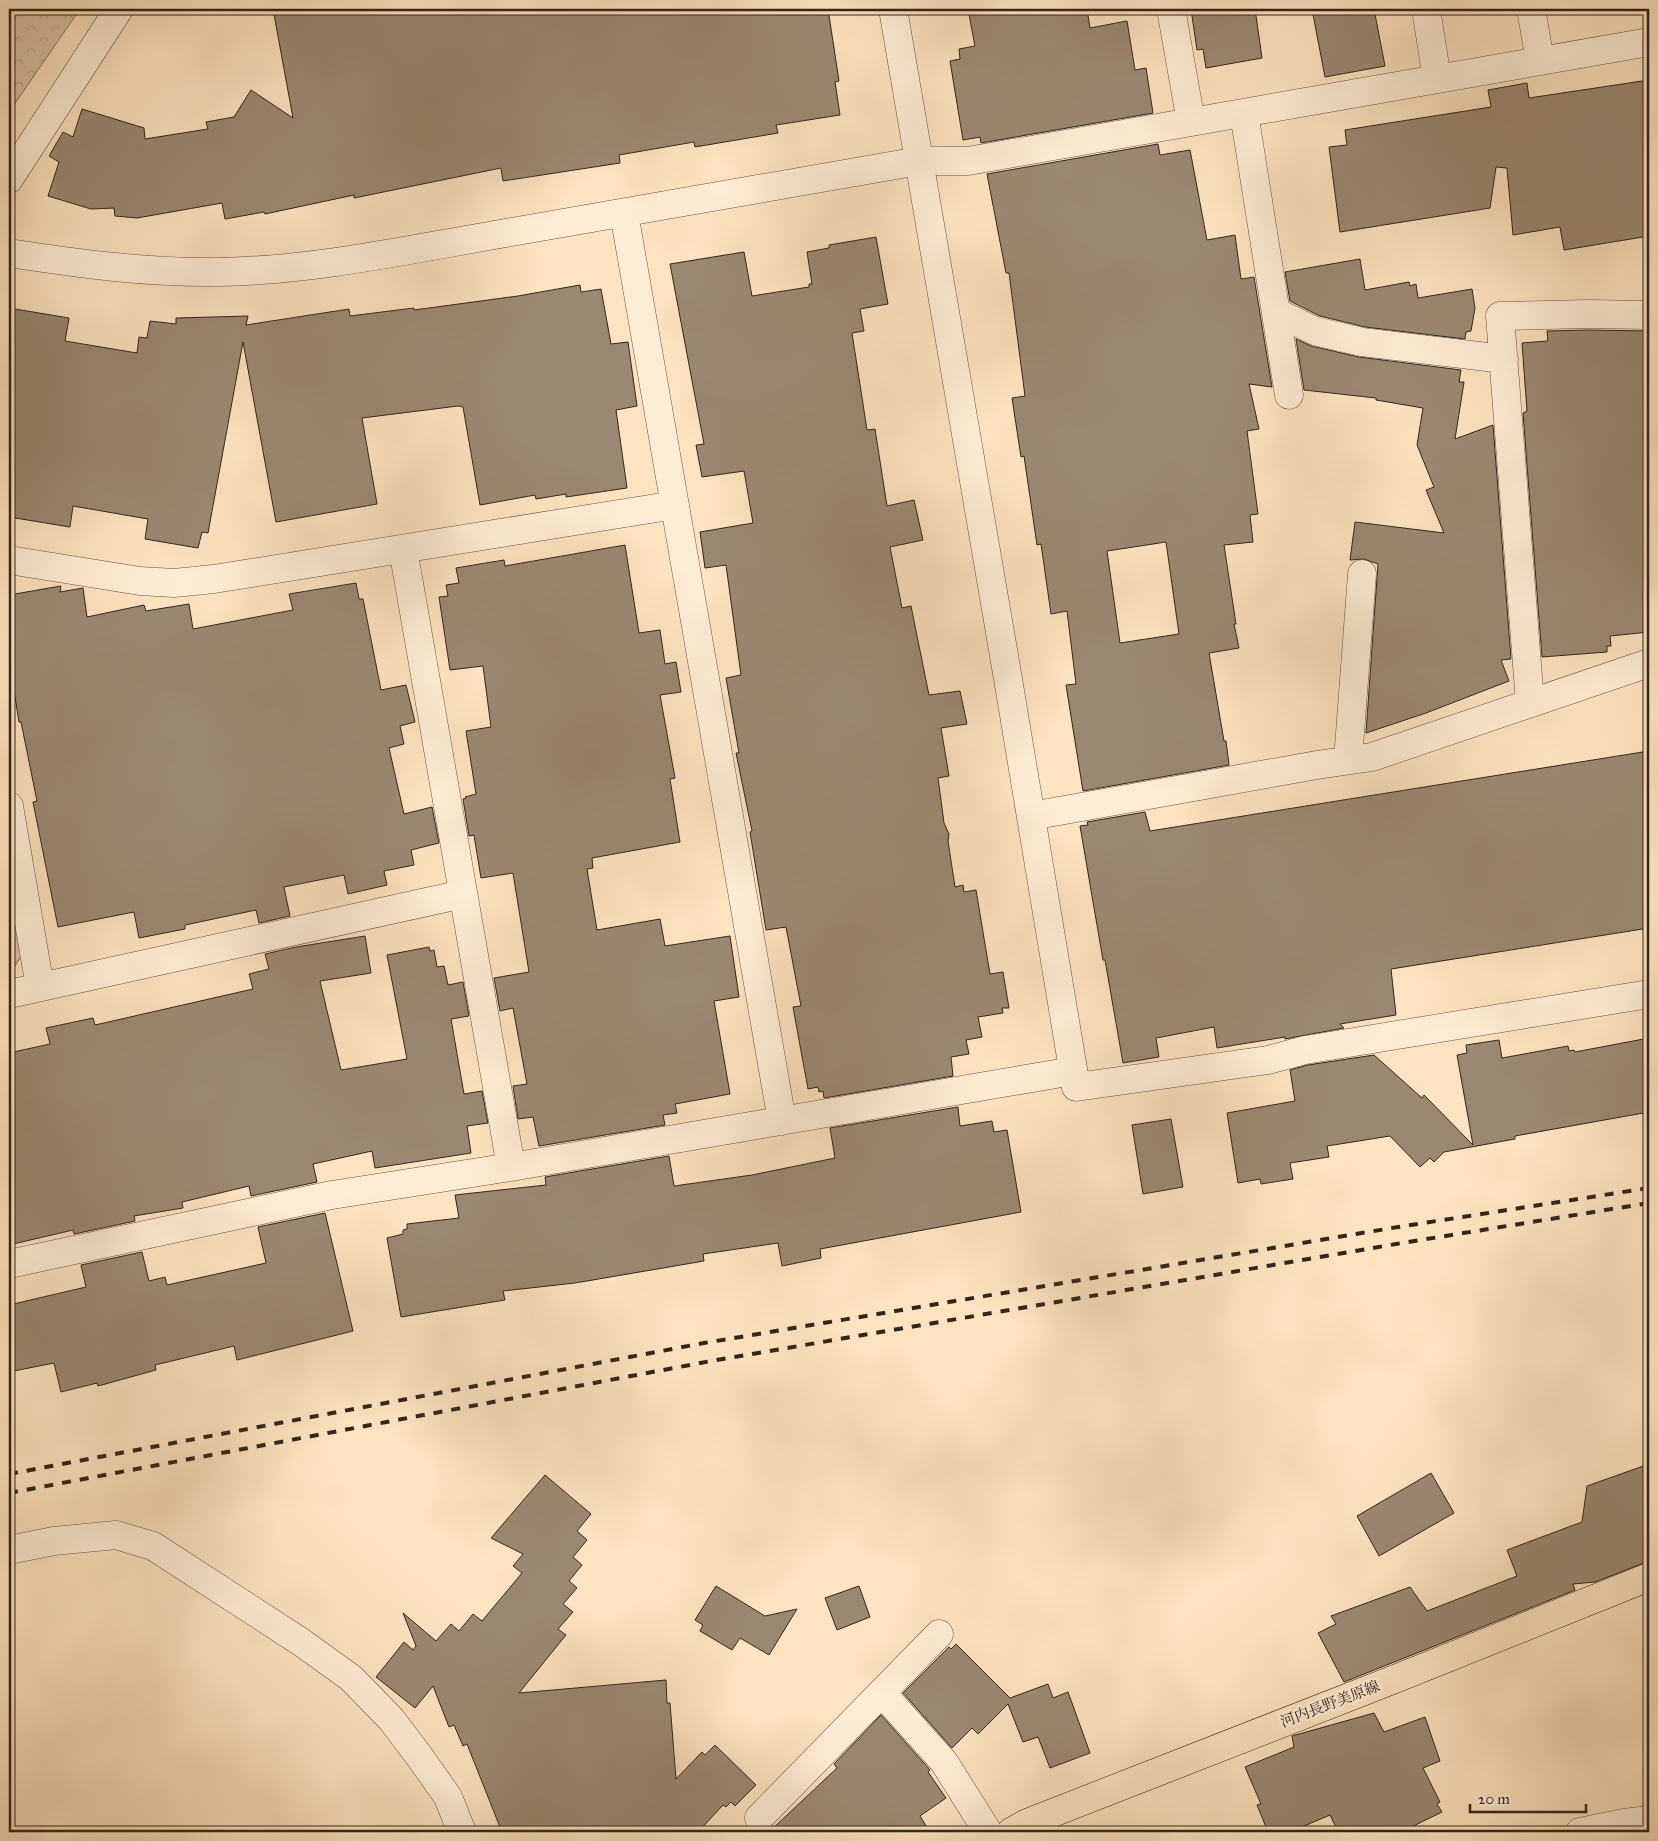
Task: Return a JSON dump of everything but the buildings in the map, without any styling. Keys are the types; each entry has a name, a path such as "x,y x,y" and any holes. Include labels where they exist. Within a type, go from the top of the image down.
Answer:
{"main road":[{"name":"河内長野美原線","path":"1012,1832 1027,1823 1649,1577"}],"street":[{"path":"9,179 119,9"},
{"path":"893,9 1076,1087 1268,1060 1306,1050 1649,994"},
{"path":"1171,9 1191,122"},
{"path":"1426,9 1437,79"},
{"path":"1531,9 1540,61"},
{"path":"9,253 80,264 153,271 222,272 288,268 349,260 919,161 968,161 1649,42"},
{"path":"1244,113 1289,395"},
{"path":"624,213 782,1121"},
{"path":"1276,312 1315,331 1362,342 1504,359"},
{"path":"1530,703 1500,316 1649,315"},
{"path":"9,560 140,581 174,583 214,579 675,505"},
{"path":"403,549 511,1167"},
{"path":"1348,760 1362,574"},
{"path":"1031,816 1372,757 1649,663"},
{"path":"9,806 40,987"},
{"path":"9,994 463,894"},
{"path":"9,1264 332,1195 511,1167 1073,1071"},
{"path":"9,1550 54,1541 116,1535 153,1546 301,1642 351,1678 391,1719 419,1756 448,1797 462,1832"},
{"path":"760,1818 939,1634"},
{"path":"882,1693 944,1762 988,1832"},
{"path":"1580,1832 1649,1820"}],"green space":[{"path":"9,9 80,9 9,112"},
{"path":"9,870 23,953 9,976"}],"railway":[{"path":"9,1474 704,1343 1398,1227 1649,1188"},
{"path":"9,1493 711,1361 1396,1244 1649,1203"}]}
